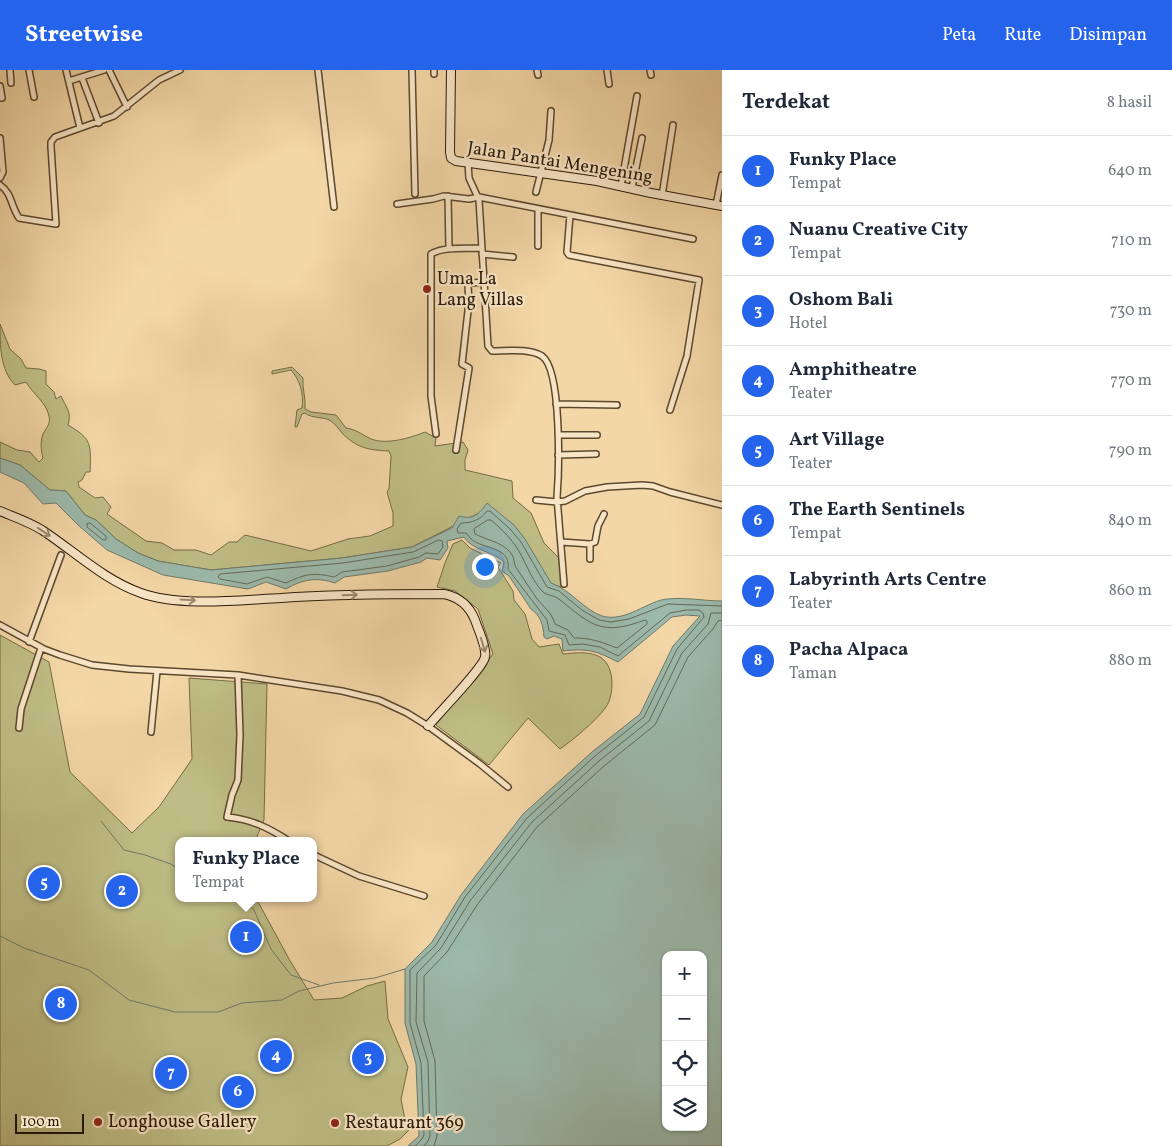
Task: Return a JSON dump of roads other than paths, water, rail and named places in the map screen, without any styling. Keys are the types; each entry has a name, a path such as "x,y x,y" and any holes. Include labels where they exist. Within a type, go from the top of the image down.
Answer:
{"street":[{"path":"10,70 11,83"},
{"path":"29,70 34,97"},
{"path":"66,70 80,128"},
{"path":"69,81 104,70"},
{"path":"109,70 127,107"},
{"path":"0,185 8,192 19,218 56,224 51,142 56,137 114,116 159,80 171,72 180,70"},
{"path":"318,70 334,207"},
{"path":"412,70 415,194"},
{"name":"Jalan Pantai Mengening","path":"451,70 450,155 456,161 542,172 719,206"},
{"path":"607,70 609,84"},
{"path":"82,78 99,123"},
{"path":"0,86 2,96 0,98"},
{"path":"621,186 637,96"},
{"path":"536,192 549,140 551,111"},
{"path":"662,196 673,125"},
{"path":"0,138 3,167 0,178"},
{"path":"632,188 642,138"},
{"path":"468,163 469,178 479,198 480,206 487,342 489,349 492,351 537,354 544,357 548,362 553,376 558,435 557,502 564,584"},
{"path":"719,206 722,175"},
{"path":"448,196 449,249"},
{"path":"397,204 448,196 469,199 479,198 693,239"},
{"path":"538,209 538,246"},
{"path":"570,215 567,252 569,256 699,280 686,356 670,410"},
{"path":"436,434 432,396 431,254 449,249 482,251 513,257"},
{"path":"456,450 469,368 462,364 469,302 468,286 471,283 484,282"},
{"path":"556,404 617,405"},
{"path":"558,435 597,436"},
{"path":"558,455 596,454"},
{"path":"536,500 557,502 569,499 585,491 608,487 642,485 659,487 670,492 722,505"},
{"path":"0,511 40,529 86,563 132,590 148,596 178,600 213,601 355,594 444,594 455,597 464,603 473,616 485,650 485,657 476,672 428,726"},
{"path":"560,542 590,544 596,541 598,526 604,514"},
{"path":"590,544 590,559"},
{"path":"29,642 60,555"},
{"path":"0,625 41,648 60,656 92,665 129,670 238,676 302,684 367,697 390,705 428,726 508,787"},
{"path":"19,728 21,709 41,648"},
{"path":"151,732 157,671"},
{"path":"238,676 240,735 238,780 227,817 260,824 282,837"},
{"path":"317,856 359,876 424,896"}],"water":[{"path":"0,458 20,465 50,490 66,491 85,515 96,520 116,539 138,553 158,561 211,570 342,558 412,547 452,528 459,516 475,516 487,503 514,525 525,539 551,583 565,590 589,609 602,616 611,617 628,614 660,600 668,599 722,601 722,1146 408,1146 419,1136 416,1064 405,1023 405,969 432,942 461,895 523,814 592,752 640,714 673,646 700,616 672,617 618,662 592,651 563,651 562,639 554,636 547,639 544,637 539,618 509,576 502,571 504,562 472,545 464,537 447,541 448,548 440,560 427,558 421,562 388,571 344,577 335,583 310,580 286,589 266,582 248,589 163,575 107,550 56,503 43,504 24,483 0,472"}],"waterway":[{"path":"101,821 124,850 145,855 175,867"},
{"path":"244,902 254,910 271,949 291,975 319,985"},
{"path":"0,936 24,948 89,970 129,1000 175,1012 218,1012 242,1003 282,1000 299,991 333,983 375,978 405,969"}],"place":[{"name":"Uma La Lang Villas","path":"427,289"},
{"name":"Art Village","path":"44,883"},
{"name":"Nuanu Creative City","path":"122,891"},
{"name":"Funky Place","path":"246,937"},
{"name":"Pacha Alpaca","path":"61,1004"},
{"name":"Amphitheatre","path":"276,1056"},
{"name":"Oshom Bali","path":"368,1058"},
{"name":"Labyrinth Arts Centre","path":"171,1073"},
{"name":"The Earth Sentinels","path":"238,1092"},
{"name":"Longhouse Gallery","path":"98,1122"},
{"name":"Restaurant 369","path":"335,1123"}]}
